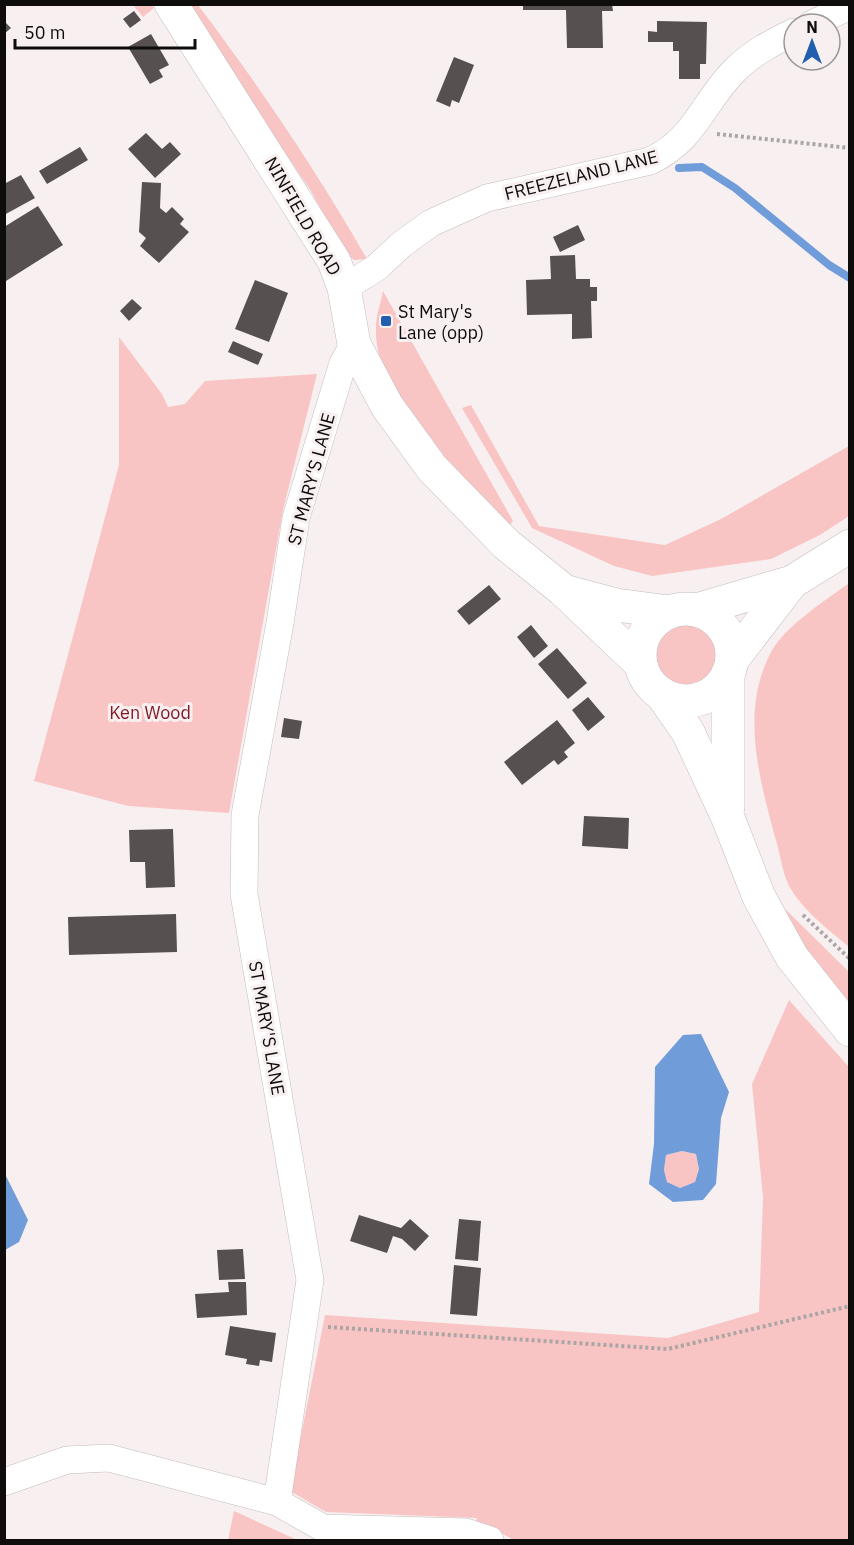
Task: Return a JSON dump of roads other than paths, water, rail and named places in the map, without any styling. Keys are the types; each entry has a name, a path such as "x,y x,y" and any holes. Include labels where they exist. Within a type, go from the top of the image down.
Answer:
{"main road":[{"name":"NINFIELD ROAD","path":"171,4 334,261 344,288 354,344 387,406 432,468 506,544 563,590 641,664"},
{"path":"792,582 712,693 699,699 673,699 651,685 641,664 640,652 648,630 682,611 792,582 849,546"},
{"name":"NINFIELD ROAD","path":"563,590 616,605 682,611"},
{"path":"682,611 708,614 723,628 732,647 728,818"},
{"path":"661,693 688,732 728,818 759,897 792,957 849,1030"}],"street":[{"name":"FREEZELAND LANE","path":"344,288 376,268 402,244 431,223 478,202 650,161 670,151 686,135 735,70 766,46 782,38"},
{"name":"ST MARY'S LANE","path":"277,1502 310,1280 244,894 245,815 280,623 296,518 343,363 354,344"},
{"path":"4,1482 67,1460 109,1458 277,1502 323,1528 466,1532 490,1540"}],"water":[{"path":"701,1034 729,1092 721,1118 716,1184 703,1200 673,1202 649,1184 654,1144 655,1067 683,1035","holes":["682,1151 696,1154 699,1169 695,1182 680,1188 667,1182 664,1170 666,1155"]},
{"path":"5,1174 28,1220 19,1242 5,1250"}],"waterway":[{"path":"679,168 702,167 735,188 829,265 850,278"}],"place":[{"name":"St Mary's Lane (opp)","path":"386,321"}],"park label":[{"name":"Ken Wood","path":"150,712"}]}
